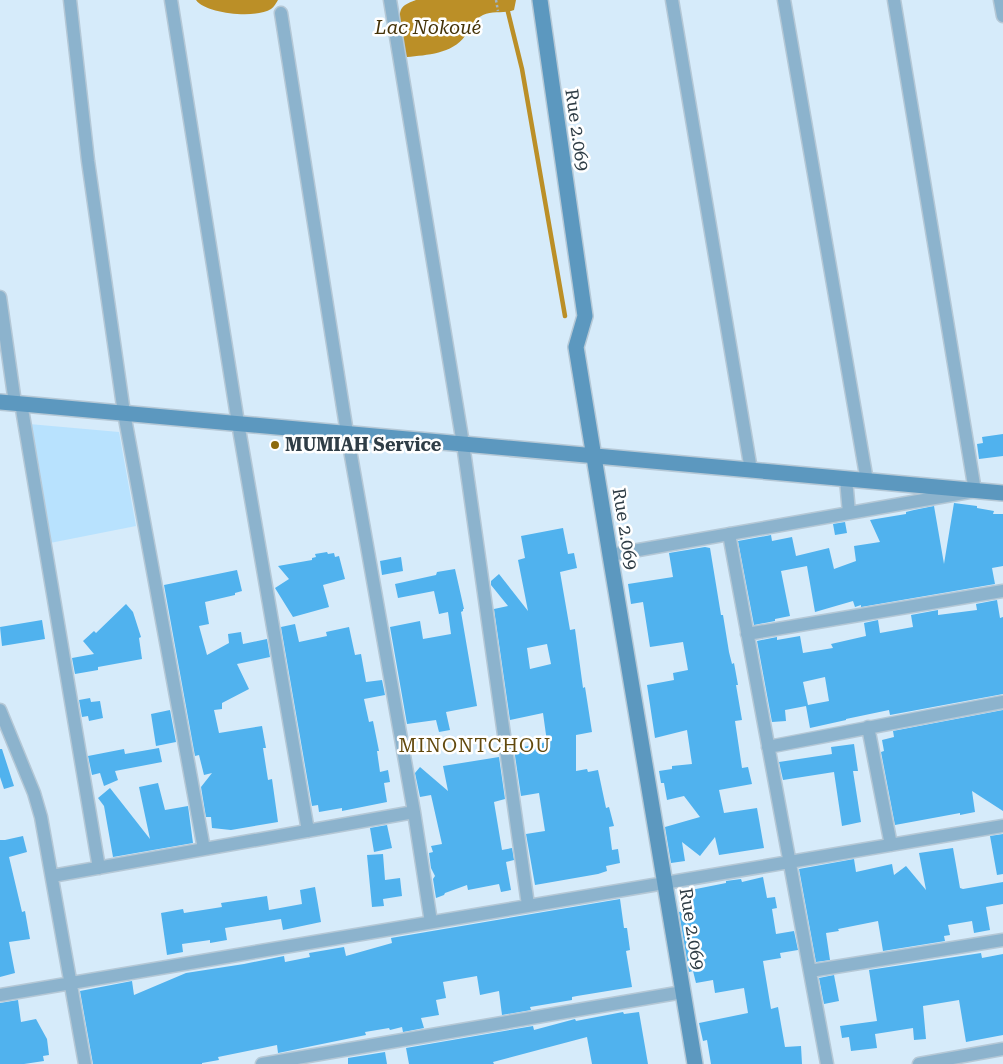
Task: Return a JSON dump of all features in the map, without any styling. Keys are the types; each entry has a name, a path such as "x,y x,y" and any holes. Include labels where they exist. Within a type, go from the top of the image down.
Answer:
{"street":[{"path":"70,0 88,161 124,413 204,849"},
{"path":"170,0 238,423 308,831"},
{"path":"390,0 463,444 528,905"},
{"name":"Rue 2.069","path":"540,0 586,316 576,347 695,1064"},
{"path":"672,0 751,470"},
{"path":"784,0 867,481"},
{"path":"894,0 975,491"},
{"path":"1000,0 1003,16"},
{"path":"281,14 347,433 414,812 431,922"},
{"path":"0,297 12,403 100,868"},
{"path":"12,403 1003,493"},
{"path":"846,479 849,513"},
{"path":"610,555 975,491"},
{"path":"729,534 827,1064"},
{"path":"747,634 1003,591"},
{"path":"768,747 1003,702"},
{"path":"0,710 34,793 52,876 85,1064"},
{"path":"868,727 891,844"},
{"path":"52,876 414,812"},
{"path":"0,995 1003,826"},
{"path":"810,971 1003,940"},
{"path":"262,1064 683,992"},
{"path":"919,1064 1003,1049"}],"path":[{"path":"496,0 498,11"}],"shaded area":[{"path":"29,424 119,432 136,526 50,543"}],"water":[{"path":"196,0 278,0 272,8 264,12 243,14 220,12 201,5"},
{"name":"Lac Nokoué","path":"416,0 516,0 514,10 491,13 480,17 474,22 460,42 453,47 439,53 407,57 400,33 399,18 402,8"}],"building":[{"path":"1003,434 1003,456 979,459 977,444 983,443 982,437"},
{"path":"954,503 977,506 977,508 994,511 993,514 1003,514 1003,566 992,568 995,584 861,607 861,605 855,607 853,601 815,612 807,566 781,571 790,616 754,625 738,541 771,535 772,541 792,537 796,556 829,548 834,569 856,561 854,546 880,542 870,520 906,514 906,512 934,506 944,564"},
{"path":"845,522 847,533 835,535 833,524"},
{"path":"563,528 568,554 574,553 577,568 560,572 570,630 575,629 583,688 585,687 592,732 576,735 576,771 587,769 588,772 598,770 606,808 609,807 614,826 609,827 612,850 618,849 620,863 606,866 607,871 598,874 535,885 526,834 545,831 539,793 521,796 514,749 547,742 543,713 510,720 494,609 508,606 491,585 491,581 499,574 528,611 518,560 525,558 521,536","holes":["547,644 551,664 530,669 527,648"]},
{"path":"705,547 710,548 721,615 723,615 729,652 732,664 734,663 738,685 736,685 742,720 735,721 742,768 748,767 752,784 719,790 724,813 757,808 764,848 719,855 715,837 700,856 682,842 685,861 671,863 665,827 700,817 684,796 667,800 664,783 661,783 659,771 672,769 672,766 692,764 687,730 655,738 647,685 674,680 673,673 688,670 683,642 650,647 643,602 631,604 628,584 673,577 669,553"},
{"path":"327,552 328,554 334,553 335,557 339,556 345,579 323,585 329,607 293,617 275,588 289,579 278,566 312,560 312,558 316,557 315,554"},
{"path":"401,557 403,571 382,575 380,561"},
{"path":"455,569 464,609 461,612 477,706 446,712 450,730 439,732 436,720 407,724 390,627 420,621 423,639 451,634 448,612 439,614 434,591 398,598 395,584"},
{"path":"237,570 242,591 235,593 235,595 205,602 209,624 199,626 207,655 229,643 228,634 241,632 243,644 267,639 270,657 237,664 249,689 222,703 222,709 214,710 219,733 262,726 266,748 263,748 268,780 272,779 278,822 231,830 212,828 211,817 206,817 201,787 212,773 204,775 199,755 195,756 164,585"},
{"path":"997,600 1000,618 1003,617 1003,694 890,715 889,710 810,728 806,706 785,710 786,721 772,722 757,641 777,637 777,640 800,636 803,653 833,648 831,644 866,636 864,623 878,620 880,633 913,627 911,615 938,610 938,615 977,610 976,604","holes":["825,677 829,701 808,705 803,682"]},
{"path":"126,604 133,612 141,637 139,638 142,659 98,667 98,670 75,674 72,658 94,654 83,641 94,631 96,633"},
{"path":"42,620 45,639 2,646 0,627"},
{"path":"295,624 299,642 327,636 326,632 349,627 355,655 361,654 366,682 382,680 385,695 364,699 369,722 373,721 379,751 377,751 380,772 388,770 390,782 384,783 387,802 342,811 342,808 319,812 318,805 312,806 281,627"},
{"path":"90,698 91,702 100,701 103,718 89,721 88,716 82,717 79,700"},
{"path":"170,710 176,742 156,746 151,714"},
{"path":"1003,710 1003,811 972,791 975,812 895,825 881,752 884,751 882,740 894,737 893,731"},
{"path":"854,744 858,771 853,771 861,822 842,826 834,772 783,780 779,762 832,754 831,747"},
{"path":"159,748 162,762 115,771 118,780 104,786 100,773 92,775 88,756 124,749 125,754"},
{"path":"0,749 2,749 14,786 4,789 0,777"},
{"path":"499,757 505,799 494,802 502,850 512,848 514,860 506,862 511,890 501,892 499,884 468,890 467,885 436,898 433,879 435,876 431,868 429,853 433,852 431,846 442,844 431,795 420,797 415,773 420,767 448,791 443,766"},
{"path":"158,783 165,810 188,806 193,843 113,857 104,806 98,798 110,788 150,839 139,787"},
{"path":"387,825 392,848 374,852 370,828"},
{"path":"1003,834 1003,874 997,875 990,836"},
{"path":"23,836 27,852 9,857 22,912 25,911 30,939 9,942 15,973 0,977 0,840"},
{"path":"953,848 960,888 1003,882 1003,904 986,907 990,930 974,933 972,921 948,925 950,935 944,936 945,941 883,951 878,921 826,933 830,960 816,962 799,869 854,859 856,872 892,864 894,875 906,866 926,890 919,853"},
{"path":"383,854 385,880 400,878 402,896 383,899 384,906 372,907 367,855"},
{"path":"763,877 767,898 775,897 777,908 772,909 776,934 794,931 798,950 780,953 781,958 763,961 771,1009 778,1007 785,1047 801,1046 802,1064 711,1064 707,1040 703,1041 699,1023 748,1013 744,988 715,993 713,980 696,983 693,971 689,972 679,912 684,911 681,892 726,883 726,881 741,879 742,882"},
{"path":"315,887 321,922 283,930 281,919 225,928 227,940 210,943 210,940 182,944 183,952 167,955 161,913 183,909 184,913 222,907 221,903 267,896 269,910 302,904 300,890"},
{"path":"620,899 624,928 627,928 630,950 626,951 632,987 572,997 572,1000 530,1007 531,1010 502,1015 499,991 480,995 477,976 443,982 446,998 436,1000 439,1015 421,1018 424,1028 403,1032 402,1027 365,1032 366,1035 278,1053 277,1045 218,1057 219,1060 202,1064 93,1064 80,991 132,981 134,995 186,973 284,956 285,962 310,957 309,953 344,947 346,956 392,943 391,938"},
{"path":"981,953 982,958 1003,954 1003,1035 966,1042 959,1000 923,1006 926,1039 914,1040 913,1028 875,1034 877,1048 851,1051 849,1037 842,1038 840,1026 877,1021 869,970"},
{"path":"834,975 839,1001 824,1004 819,978"},
{"path":"18,1000 21,1022 36,1019 47,1039 49,1055 43,1056 44,1061 24,1064 0,1064 0,1003"},
{"path":"623,1012 624,1014 639,1012 648,1064 592,1064 587,1037 493,1062 494,1064 409,1064 406,1048 533,1026 534,1030 575,1019 576,1021"},
{"path":"385,1052 387,1064 348,1064 348,1058"}],"waterway":[{"path":"508,12 522,69 565,316"}],"place":[{"name":"MUMIAH Service","path":"275,445"}],"district":[{"name":"MINONTCHOU","path":"475,745"}]}
